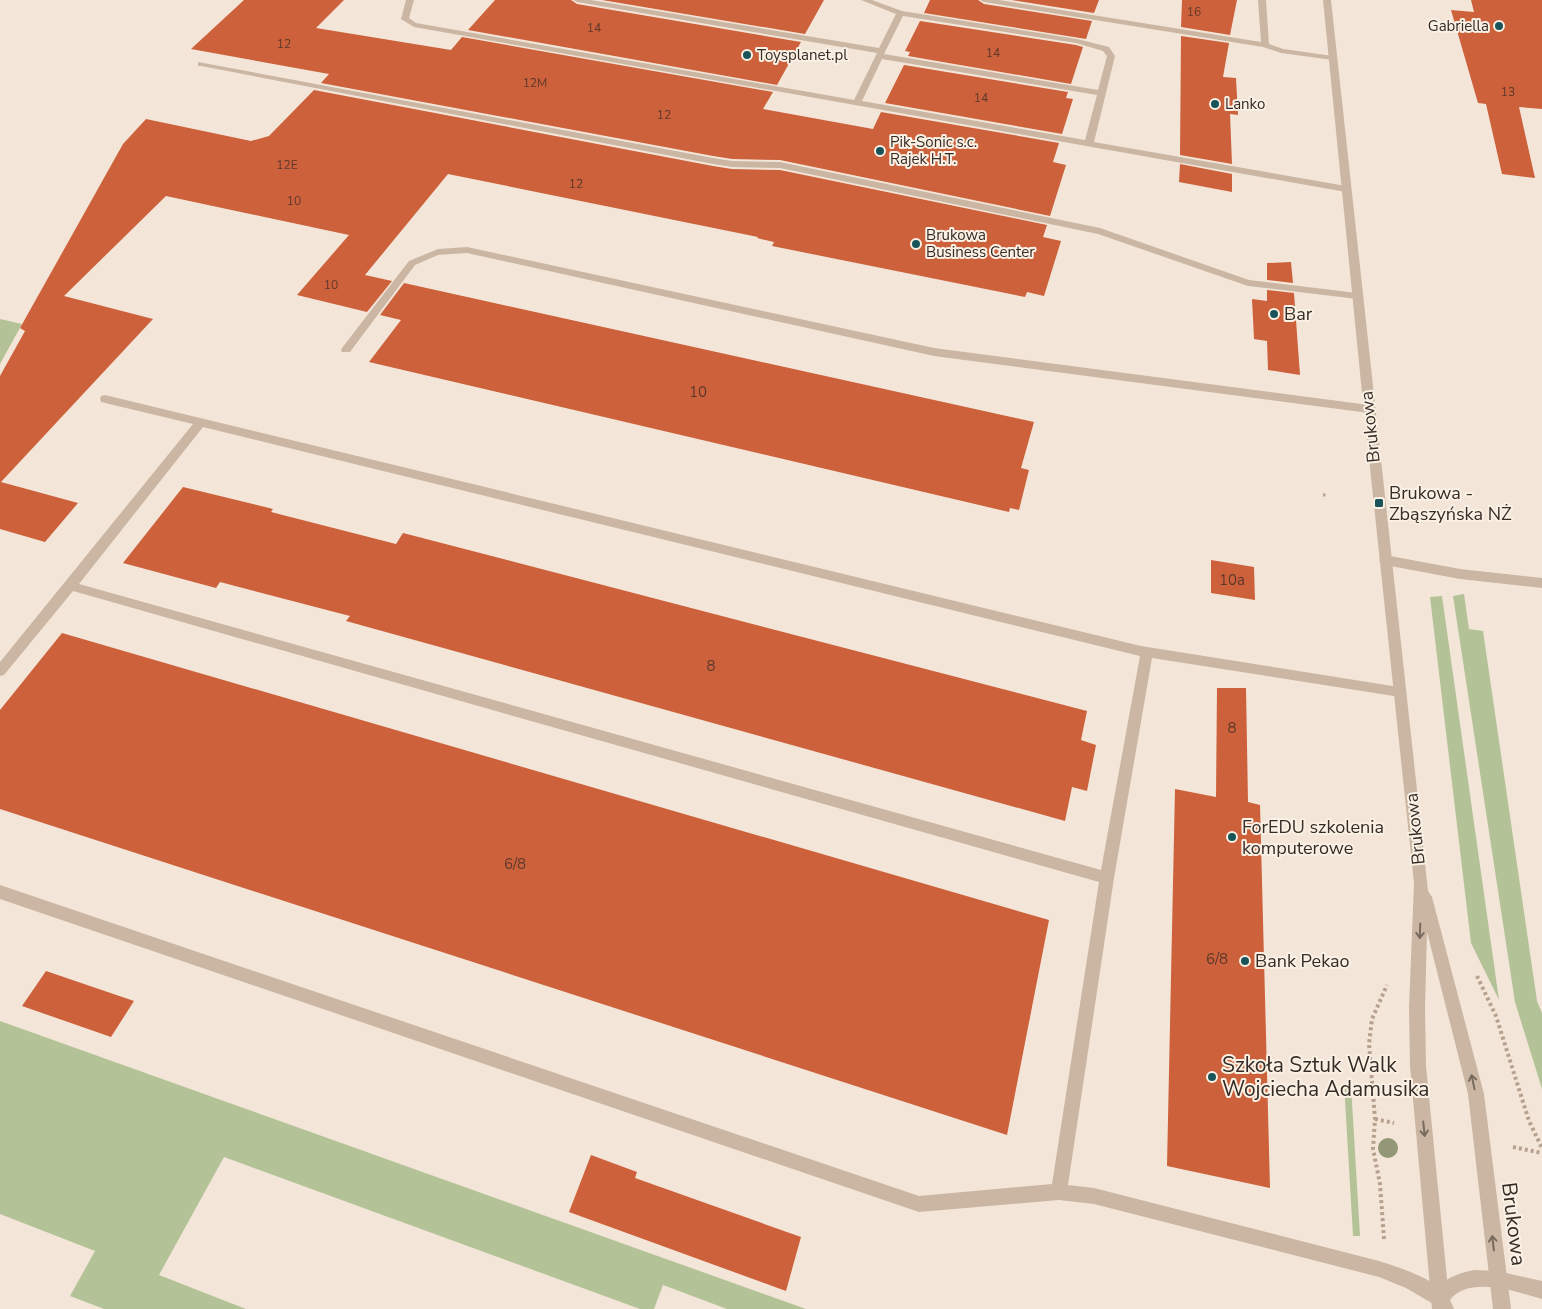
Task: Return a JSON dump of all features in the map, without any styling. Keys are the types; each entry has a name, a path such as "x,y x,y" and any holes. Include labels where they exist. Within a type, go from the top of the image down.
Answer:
{"street":[{"path":"410,0 405,19 414,26 1346,189"},
{"path":"577,0 1102,93"},
{"path":"865,0 900,12 1096,45 1106,49 1111,56 1089,144"},
{"path":"984,0 1265,45 1281,51 1332,58"},
{"path":"1262,0 1265,45"},
{"name":"Brukowa","path":"1327,0 1385,560 1421,883 1417,1008 1418,1066 1442,1306"},
{"path":"857,103 900,12"},
{"path":"201,64 713,161 732,164 780,165 800,169 1100,231 1248,283 1357,296"},
{"path":"346,350 412,263 425,255 447,250 467,250 934,352 1369,409"},
{"path":"105,399 1147,652 1400,692"},
{"path":"0,671 201,422"},
{"path":"1385,560 1460,574 1542,583"},
{"path":"70,586 1108,878"},
{"path":"1059,1192 1108,878 1147,652"},
{"name":"Brukowa","path":"1421,883 1476,1094 1502,1309"},
{"path":"0,892 919,1204 1059,1192 1094,1196 1386,1271 1411,1281 1442,1306 1452,1285 1472,1278 1498,1280 1542,1290"}],"path":[{"path":"1323,495 1328,495"},
{"path":"1474,968 1496,1016 1529,1121 1542,1148"},
{"path":"1386,1271 1380,1184 1373,1149 1375,1119 1369,1044 1372,1019 1389,977"}],"green space":[{"path":"0,319 22,324 0,364"},
{"path":"1464,594 1469,629 1483,631 1537,1001 1542,1013 1542,1089 1515,1002 1453,596"},
{"path":"1442,596 1499,1000 1471,943 1430,597"},
{"path":"0,1021 806,1309 727,1309 663,1285 654,1309 640,1309 224,1157 159,1275 246,1309 104,1309 70,1296 95,1251 0,1214"},
{"path":"1344,1083 1351,1085 1360,1236 1353,1236"}],"building":[{"path":"244,0 344,0 316,28 451,50 462,37 773,92 763,109 873,129 881,112 1059,143 1053,162 1066,165 1050,216 780,160 732,159 713,156 321,83 329,74 191,49"},
{"path":"495,0 571,0 577,4 801,42 777,85 468,30"},
{"path":"602,0 824,0 805,34"},
{"path":"930,0 978,0 984,4 1092,21 1086,39 924,13"},
{"path":"1011,0 1099,0 1094,13"},
{"path":"1182,0 1237,0 1230,35 1181,27"},
{"path":"1471,0 1542,0 1542,109 1519,107 1535,178 1502,174 1486,104 1478,103 1451,10 1474,12"},
{"path":"920,21 1083,47 1071,84 908,56 910,52 905,51"},
{"path":"1181,36 1229,43 1223,77 1236,78 1238,115 1230,114 1232,164 1180,155"},
{"path":"904,65 1068,92 1066,98 1073,99 1062,134 885,103"},
{"path":"314,90 713,166 732,169 780,170 1047,225 1043,237 1061,241 1044,296 1027,292 1025,297 772,246 774,242 758,237 448,174 365,275 392,281 367,312 297,295 349,235 166,196 64,296 153,319 1,482 78,503 45,542 0,529 0,376 25,331 20,328 123,144 146,119 251,141 269,136"},
{"path":"1180,164 1232,174 1232,192 1179,182"},
{"path":"1291,262 1293,283 1267,280 1267,263"},
{"path":"404,283 1034,422 1021,468 1029,470 1019,510 1010,508 1009,512 369,362 401,320 380,315"},
{"path":"1267,290 1294,293 1300,375 1268,370 1267,341 1254,339 1252,299 1267,301"},
{"path":"183,487 273,509 271,512 396,544 403,533 1087,711 1081,740 1096,745 1087,791 1072,787 1065,821 346,621 350,616 220,582 216,588 123,563"},
{"path":"1211,560 1254,567 1255,600 1211,593"},
{"path":"62,633 1049,920 1007,1135 0,809 0,710"},
{"path":"1217,688 1246,688 1248,802 1260,805 1270,1188 1167,1166 1175,789 1216,797"},
{"path":"46,971 134,1001 111,1037 22,1006"},
{"path":"591,1155 637,1172 635,1178 801,1237 786,1291 569,1212"}],"place":[{"name":"Gabriella","path":"1499,26"},
{"name":"Toysplanet.pl","path":"747,55"},
{"name":"Lanko","path":"1215,104"},
{"name":"Pik-Sonic s.c. Rajek H.T.","path":"880,151"},
{"name":"Brukowa Business Center","path":"916,244"},
{"name":"Bar","path":"1274,314"},
{"name":"Brukowa - Zbąszyńska NŻ","path":"1379,503"},
{"name":"ForEDU szkolenia komputerowe","path":"1232,837"},
{"name":"Bank Pekao","path":"1245,961"},
{"name":"Szkoła Sztuk Walk Wojciecha Adamusika","path":"1212,1077"}]}
